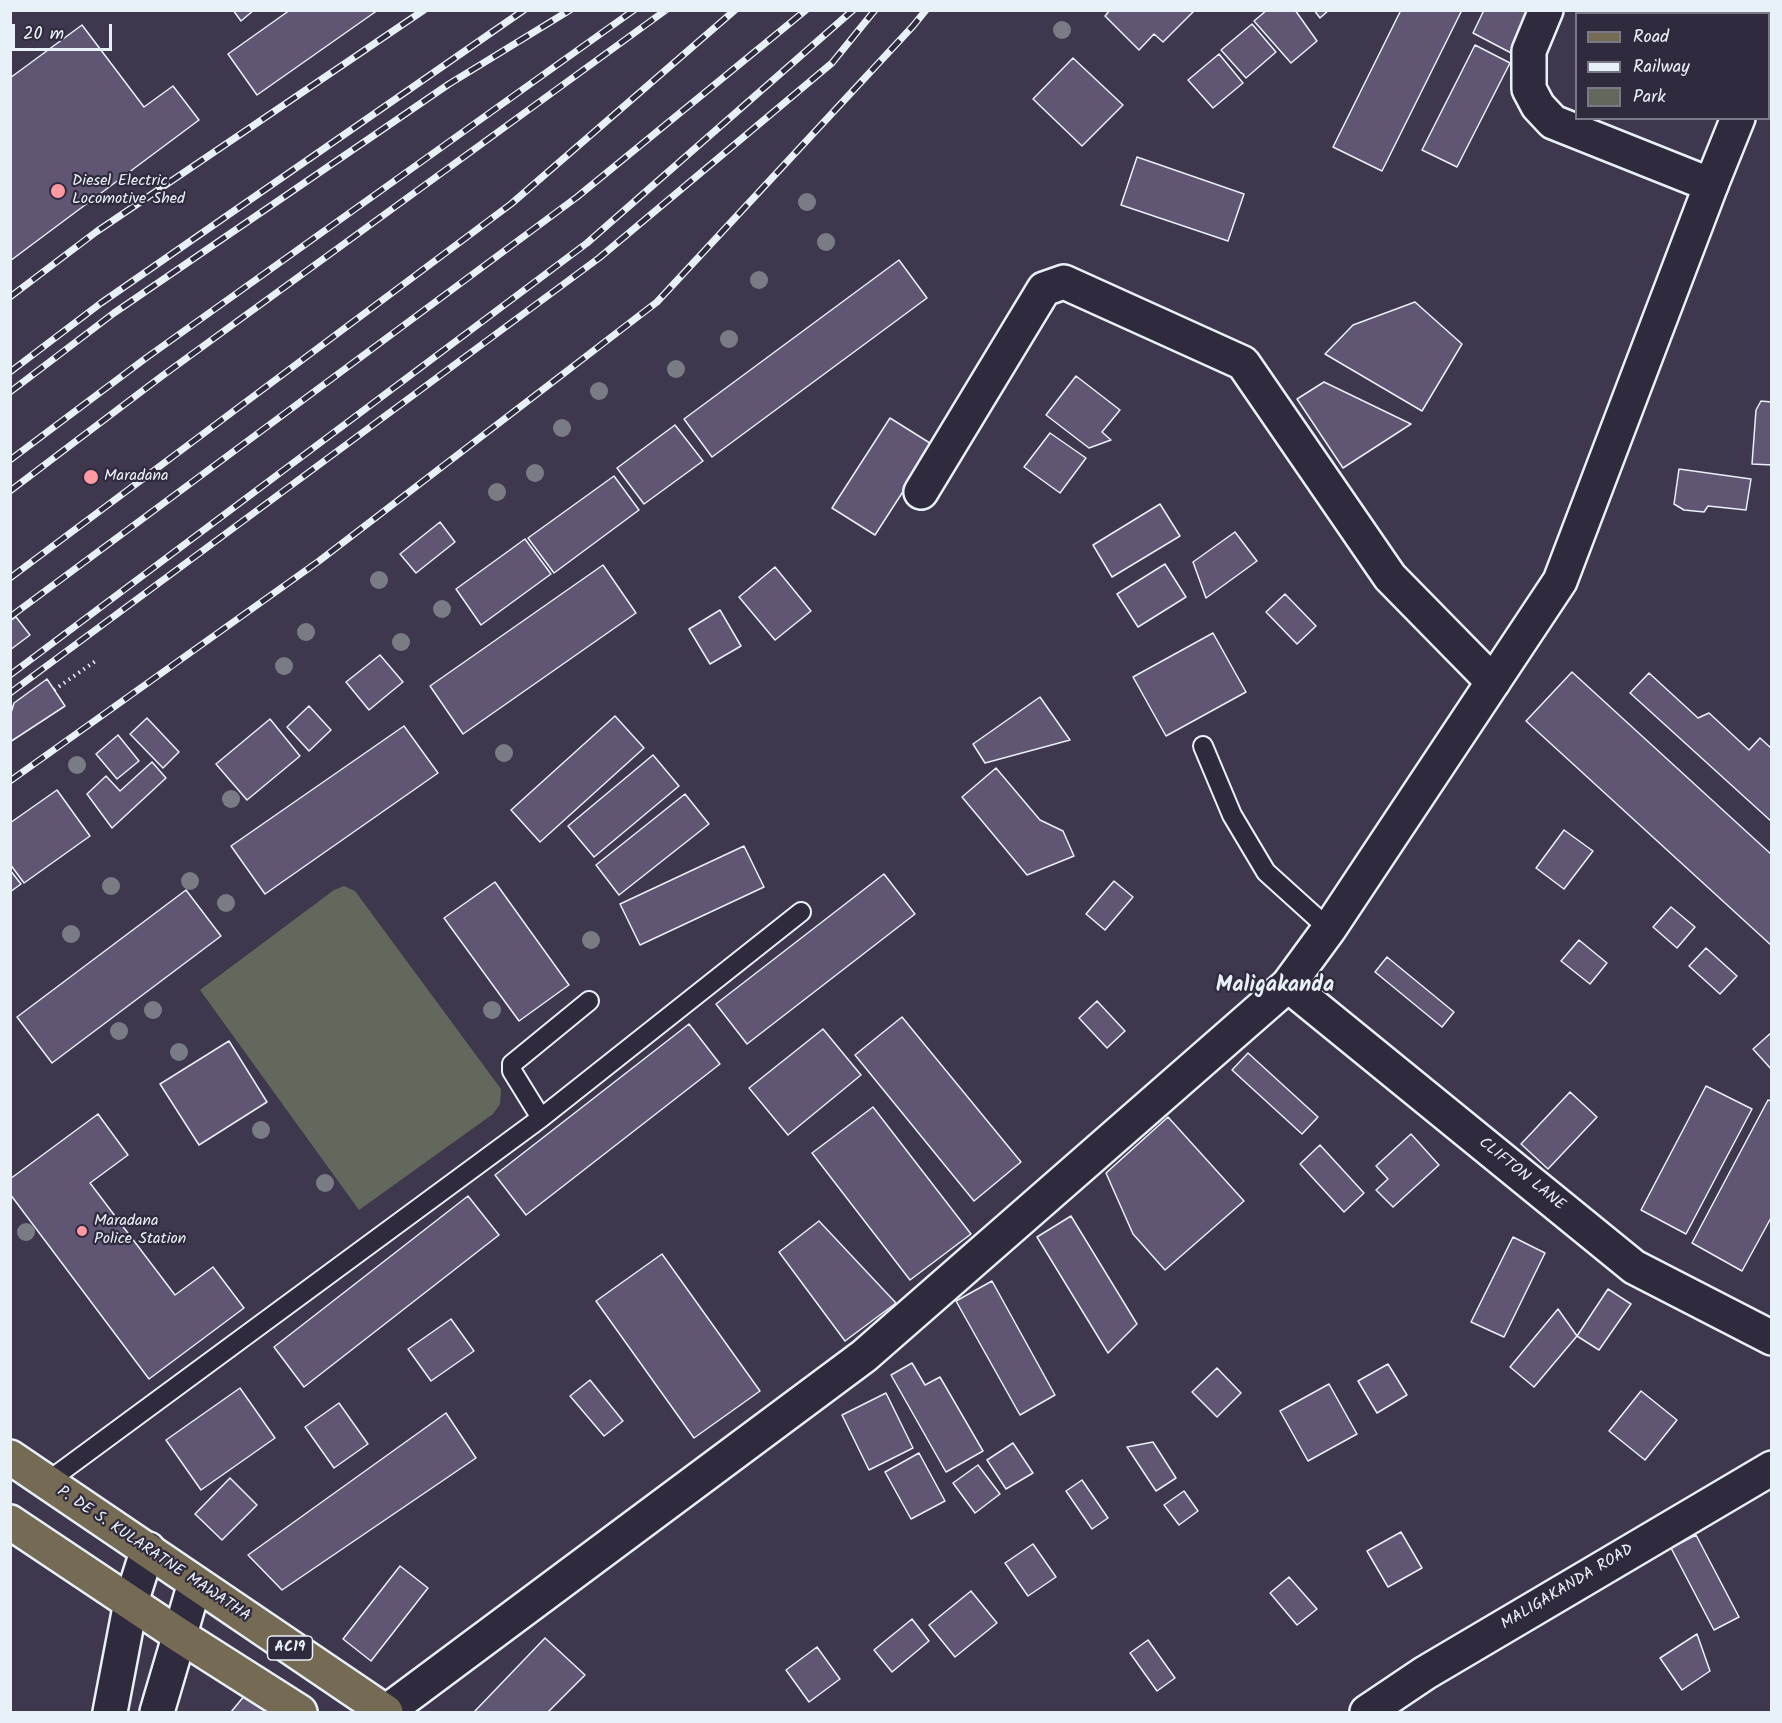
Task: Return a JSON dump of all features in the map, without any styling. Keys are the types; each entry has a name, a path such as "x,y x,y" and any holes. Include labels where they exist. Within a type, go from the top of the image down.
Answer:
{"main road":[{"path":"1546,10 1529,51 1530,89 1538,106 1545,114 1553,122 1562,126 1711,185"},
{"path":"386,1713 864,1356 1288,985 1329,929 1560,580 1737,120"},
{"path":"921,492 1044,289 1064,282 1243,363 1390,578 1493,682"},
{"name":"CLIFTON LANE","path":"1288,985 1634,1267 1772,1338"},
{"name":"P. DE S. KULARATNE MAWATHA","path":"10,1457 386,1713"},
{"name":"MALIGAKANDA ROAD","path":"1367,1713 1425,1673 1772,1468"},
{"path":"10,1522 300,1713"},
{"path":"110,1713 132,1602 148,1549"},
{"path":"157,1713 195,1583"}],"lane":[{"path":"1203,746 1232,815 1266,872 1329,929"},
{"path":"47,1482 541,1118 801,912"},
{"path":"541,1118 512,1071 512,1064 589,1001"}],"path":[{"path":"54,690 97,660"}],"green space":[{"path":"344,886 355,891 501,1089 500,1104 493,1114 359,1210 200,990 334,890"}],"building":[{"path":"233,10 254,10 241,21"},
{"path":"290,10 378,10 257,95 228,54"},
{"path":"1110,10 1195,10 1163,42 1154,34 1139,50 1105,16"},
{"path":"1267,10 1295,10 1317,41 1291,63 1254,21"},
{"path":"1314,10 1329,10 1320,18"},
{"path":"1401,10 1462,10 1382,171 1333,147"},
{"path":"1484,10 1535,10 1513,54 1473,33"},
{"path":"1640,10 1685,10 1685,12 1640,12"},
{"path":"1252,24 1276,52 1246,78 1221,50"},
{"name":"Diesel Electric Locomotive Shed","path":"82,25 144,107 173,86 199,120 10,261 10,78"},
{"path":"1475,45 1510,63 1457,167 1422,150"},
{"path":"1219,54 1243,83 1213,108 1188,80"},
{"path":"1073,58 1123,105 1082,146 1033,99"},
{"path":"1137,157 1244,194 1228,241 1121,205"},
{"path":"899,260 927,298 712,457 684,419"},
{"path":"1415,302 1462,344 1422,411 1325,354 1353,325"},
{"path":"1076,376 1120,410 1102,432 1111,440 1089,448 1046,415"},
{"path":"1324,382 1411,424 1343,468 1297,399"},
{"path":"1761,401 1772,402 1772,465 1752,464 1756,410"},
{"path":"890,418 933,445 875,535 832,508"},
{"path":"675,425 703,461 644,504 617,468"},
{"path":"1050,433 1086,458 1060,493 1024,467"},
{"path":"1679,469 1751,479 1746,510 1708,506 1704,512 1684,510 1674,504"},
{"path":"614,476 639,510 554,573 528,538"},
{"path":"1160,504 1180,536 1112,577 1093,545"},
{"path":"440,522 455,542 416,573 400,554"},
{"path":"1235,532 1257,561 1206,598 1193,562"},
{"path":"525,539 551,574 481,625 456,589"},
{"path":"1165,564 1186,597 1138,627 1117,594"},
{"path":"603,565 636,613 463,734 430,686"},
{"path":"775,567 811,611 775,640 739,597"},
{"path":"1285,594 1316,626 1297,644 1266,612"},
{"path":"720,610 741,646 710,664 689,629"},
{"path":"16,617 30,635 10,650 10,621"},
{"path":"1213,633 1246,692 1166,736 1133,677"},
{"path":"380,655 403,682 369,710 346,682"},
{"path":"1572,672 1772,855 1772,946 1526,721"},
{"path":"1649,673 1698,718 1709,713 1749,750 1760,738 1772,749 1772,822 1630,693"},
{"path":"47,679 65,706 10,742 10,716 14,703"},
{"path":"1040,697 1070,740 985,763 973,744"},
{"path":"309,706 331,730 309,751 287,727"},
{"path":"615,716 644,748 540,842 511,810"},
{"path":"147,718 179,752 163,768 130,734"},
{"path":"270,719 300,756 247,800 216,764"},
{"path":"404,726 438,773 265,894 231,846"},
{"path":"118,735 139,761 117,779 96,754"},
{"path":"653,755 679,786 594,857 568,826"},
{"path":"152,762 166,778 112,828 87,794 106,776 120,791"},
{"path":"996,768 1040,820 1063,831 1074,856 1027,875 962,797"},
{"path":"57,790 90,836 24,883 10,864 10,823"},
{"path":"685,794 709,824 619,895 596,865"},
{"path":"1564,830 1593,851 1564,889 1536,868"},
{"path":"744,846 764,887 640,945 620,904"},
{"path":"10,870 21,884 10,892"},
{"path":"884,874 915,914 747,1044 716,1004"},
{"path":"1114,881 1133,897 1105,930 1086,914"},
{"path":"495,882 569,985 519,1021 444,918"},
{"path":"186,890 221,936 52,1063 17,1017"},
{"path":"1671,907 1695,927 1677,948 1653,927"},
{"path":"1579,940 1607,963 1590,984 1561,961"},
{"path":"1706,948 1737,976 1720,994 1689,966"},
{"path":"1387,957 1454,1012 1442,1027 1375,972"},
{"path":"1097,1001 1125,1031 1107,1048 1079,1018"},
{"path":"902,1017 1021,1162 974,1201 855,1055"},
{"path":"689,1024 720,1064 526,1215 495,1175"},
{"path":"823,1029 861,1075 788,1135 749,1088"},
{"path":"1772,1032 1772,1070 1753,1049"},
{"path":"229,1041 267,1102 199,1145 160,1084"},
{"path":"1248,1053 1318,1117 1302,1134 1232,1070"},
{"path":"1706,1086 1752,1109 1686,1234 1641,1210"},
{"path":"1570,1092 1597,1117 1548,1169 1521,1144"},
{"path":"1768,1100 1772,1101 1772,1216 1742,1271 1692,1243"},
{"path":"873,1107 971,1234 910,1280 812,1153"},
{"name":"Maradana Police Station","path":"98,1114 128,1155 90,1183 175,1295 213,1267 244,1308 149,1379 10,1194 10,1179"},
{"path":"1168,1117 1244,1201 1165,1270 1133,1234 1106,1173"},
{"path":"1411,1134 1439,1165 1393,1207 1376,1190 1388,1179 1376,1166"},
{"path":"1320,1145 1364,1193 1344,1212 1300,1164"},
{"path":"468,1196 499,1235 304,1387 274,1347"},
{"path":"1071,1216 1137,1324 1108,1353 1037,1237"},
{"path":"819,1221 896,1303 845,1341 779,1252"},
{"path":"1513,1237 1545,1253 1504,1337 1471,1322"},
{"path":"662,1254 760,1391 694,1438 596,1301"},
{"path":"992,1281 1055,1395 1020,1415 956,1301"},
{"path":"1608,1289 1631,1304 1599,1350 1577,1336"},
{"path":"1558,1309 1577,1336 1534,1387 1510,1367"},
{"path":"451,1319 474,1351 431,1381 408,1349"},
{"path":"912,1363 925,1385 940,1377 983,1451 946,1472 891,1375"},
{"path":"1388,1364 1407,1395 1377,1413 1358,1381"},
{"path":"1217,1368 1241,1393 1217,1417 1192,1392"},
{"path":"590,1380 623,1421 604,1436 570,1396"},
{"path":"1329,1384 1357,1434 1308,1461 1280,1411"},
{"path":"240,1388 275,1438 201,1490 166,1440"},
{"path":"1641,1391 1677,1420 1645,1460 1609,1431"},
{"path":"886,1393 913,1448 869,1470 842,1415"},
{"path":"339,1403 368,1444 334,1468 305,1427"},
{"path":"446,1413 476,1458 282,1590 248,1555"},
{"path":"1153,1442 1176,1478 1156,1491 1127,1447"},
{"path":"1013,1443 1033,1473 1006,1489 987,1460"},
{"path":"919,1453 945,1501 911,1519 885,1472"},
{"path":"978,1465 1000,1494 975,1513 953,1483"},
{"path":"230,1478 257,1505 222,1540 195,1514"},
{"path":"1082,1480 1108,1518 1092,1529 1066,1491"},
{"path":"1184,1491 1198,1511 1179,1525 1164,1505"},
{"path":"1401,1532 1422,1568 1388,1587 1367,1551"},
{"path":"1696,1535 1739,1617 1714,1630 1671,1548"},
{"path":"1033,1544 1056,1577 1028,1596 1005,1563"},
{"path":"400,1566 428,1588 371,1661 343,1639"},
{"path":"1289,1577 1317,1609 1297,1625 1270,1593"},
{"path":"971,1591 997,1623 955,1657 929,1625"},
{"path":"912,1619 929,1641 892,1672 874,1650"},
{"path":"1697,1634 1710,1671 1682,1690 1660,1658"},
{"path":"545,1638 585,1675 548,1712 474,1712"},
{"path":"1148,1640 1175,1678 1157,1691 1130,1653"},
{"path":"817,1647 840,1679 809,1702 786,1670"},
{"path":"245,1695 268,1712 231,1712"}],"railway":[{"path":"10,297 96,232 424,10"},
{"path":"10,372 101,303 524,10"},
{"path":"10,392 114,313 449,84 570,10"},
{"path":"10,460 146,358 634,10"},
{"path":"10,491 162,376 666,10"},
{"path":"10,578 511,204 735,10"},
{"path":"10,617 577,197 806,10"},
{"path":"10,675 587,243 853,10"},
{"path":"10,693 599,258 832,63 875,10"},
{"path":"10,781 319,561 657,302 926,10"}],"place":[{"name":"Diesel Electric Locomotive Shed","path":"58,191"},
{"name":"Maradana","path":"91,477"},
{"name":"Maradana Police Station","path":"82,1231"}],"district":[{"name":"Maligakanda","path":"1275,987"}]}
